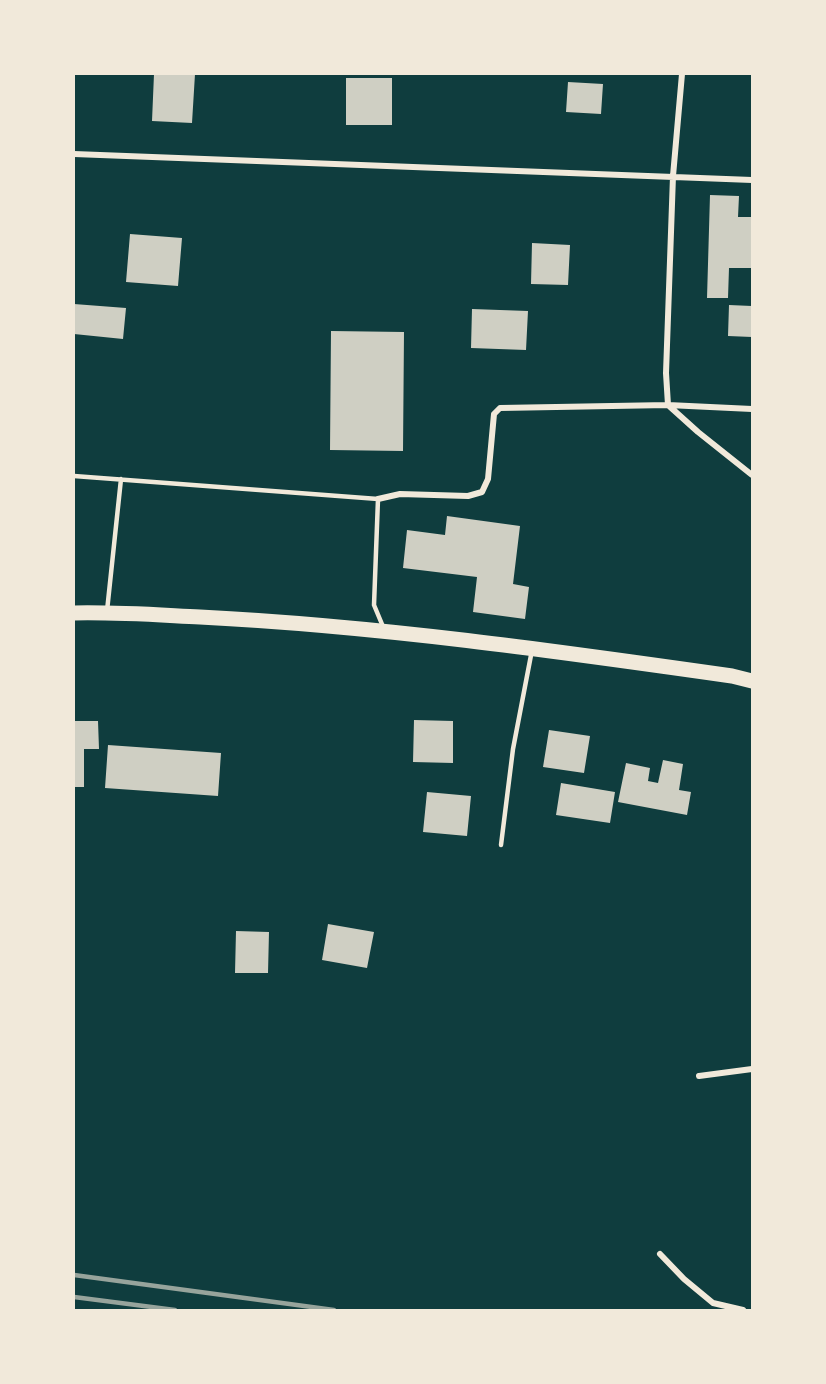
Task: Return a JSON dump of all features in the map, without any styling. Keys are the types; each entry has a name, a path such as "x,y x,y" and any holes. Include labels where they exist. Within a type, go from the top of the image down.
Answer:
{"main road":[{"path":"74,613 106,612 280,621 533,648 732,676 753,681"}],"street":[{"path":"682,74 673,176 666,373 668,405 753,475"},
{"path":"74,154 753,180"},
{"path":"378,499 400,494 468,496 483,492 488,479 494,414 500,408 668,405 753,409"},
{"path":"699,1076 753,1069"},
{"path":"660,1254 684,1279 714,1303 743,1311"}],"lane":[{"path":"74,476 378,499 374,605 385,632"},
{"path":"106,612 121,479"},
{"path":"501,844 513,749 533,648"}],"building":[{"path":"154,74 195,74 192,123 152,121"},
{"path":"346,78 392,78 392,125 346,125"},
{"path":"568,82 603,84 601,114 566,112"},
{"path":"710,195 739,196 738,217 752,217 752,268 729,268 728,298 707,298"},
{"path":"130,234 182,238 178,286 126,282"},
{"path":"532,243 570,245 568,285 531,284"},
{"path":"74,304 126,308 123,339 74,334"},
{"path":"729,305 752,306 752,337 728,336"},
{"path":"472,309 528,311 526,350 471,348"},
{"path":"331,331 404,332 403,451 330,450"},
{"path":"447,516 520,526 513,584 529,587 525,619 473,612 477,577 403,568 407,530 445,535"},
{"path":"414,720 453,721 453,763 413,762"},
{"path":"74,721 98,721 99,749 84,749 84,787 74,787"},
{"path":"549,730 590,736 584,773 543,767"},
{"path":"108,745 221,753 218,796 105,788"},
{"path":"663,760 683,764 679,790 691,792 687,815 618,802 626,763 650,768 648,781 658,783"},
{"path":"561,783 615,792 610,823 556,815"},
{"path":"427,792 471,796 467,836 423,832"},
{"path":"328,924 374,932 367,968 322,960"},
{"path":"236,931 269,932 268,973 235,973"}],"railway":[{"path":"74,1275 334,1310"},
{"path":"74,1297 175,1310"}]}
